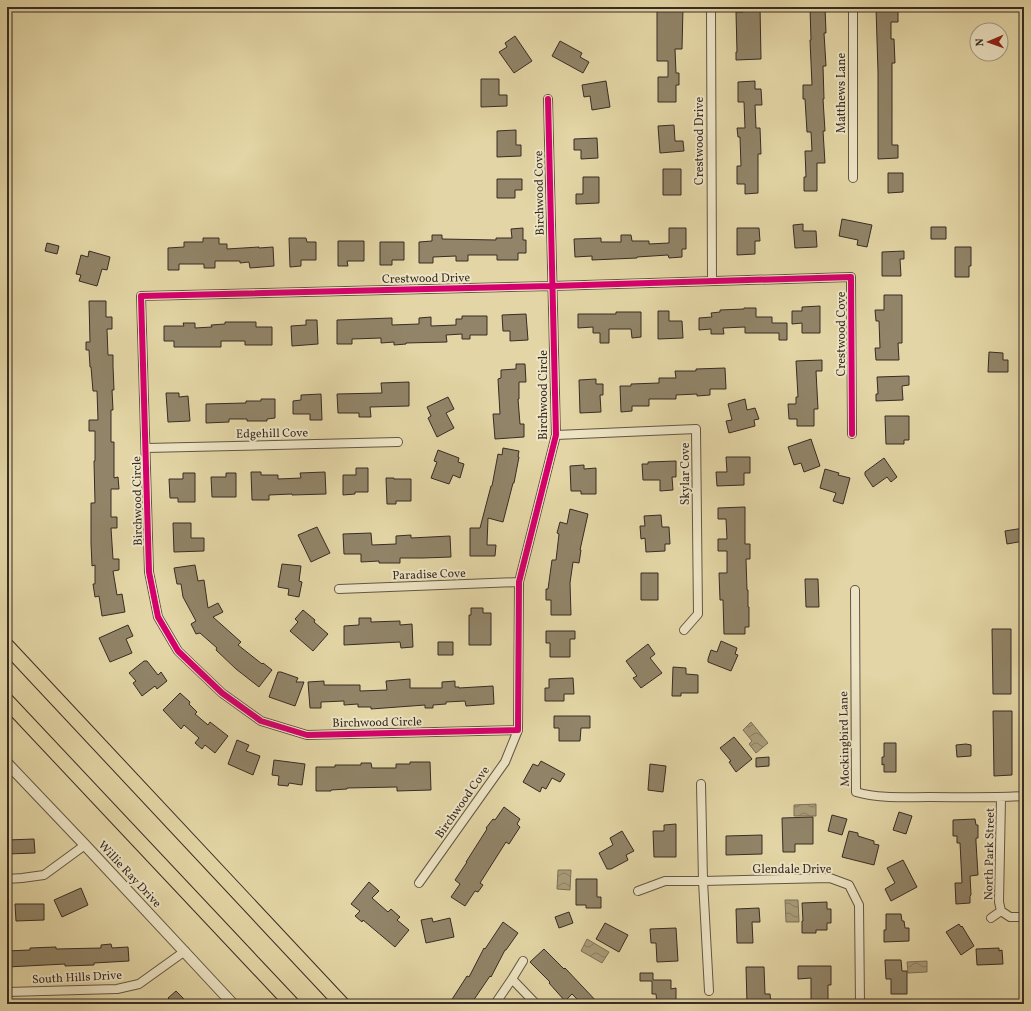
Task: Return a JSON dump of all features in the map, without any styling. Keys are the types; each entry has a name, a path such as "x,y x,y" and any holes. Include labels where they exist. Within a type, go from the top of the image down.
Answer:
{"highway":[{"path":"7,646 342,1004"},
{"path":"7,701 292,1004"}],"street":[{"name":"Crestwood Drive","path":"141,296 712,281 711,7"},
{"name":"Matthews Lane","path":"852,7 853,178"},
{"name":"Birchwood Cove","path":"548,99 552,286"},
{"name":"Crestwood Cove","path":"712,281 851,277 852,434"},
{"name":"Birchwood Circle","path":"141,296 149,572 158,617 178,651 222,693 261,721 307,735 518,730 519,582 556,435 552,286"},
{"name":"Skylar Cove","path":"556,435 696,429 698,614 684,630"},
{"name":"Edgehill Cove","path":"146,448 398,442"},
{"name":"Paradise Cove","path":"339,589 519,582"},
{"name":"Mockingbird Lane","path":"854,590 856,792 869,796 1001,798 1024,796"},
{"name":"Birchwood Cove","path":"419,883 505,762 518,730"},
{"name":"Willie Ray Drive","path":"7,763 233,1004"},
{"path":"701,784 703,881 709,991"},
{"name":"North Park Street","path":"1001,798 999,902 1001,911 1010,917 1024,917"},
{"path":"7,879 44,875 85,845"},
{"name":"Glendale Drive","path":"638,891 665,881 830,878 850,885 859,904 860,1004"},
{"name":"North Park Street","path":"991,918 1001,911"},
{"name":"South Hills Drive","path":"7,992 117,989 139,984 185,952"},
{"path":"495,1004 523,961"},
{"path":"512,979 536,1004"}],"water":[{"path":"751,722 768,743 756,753 749,744 752,741 743,730"},
{"path":"816,804 816,816 794,816 794,805"},
{"path":"558,870 571,870 570,890 557,889"},
{"path":"785,900 798,900 799,922 786,922"},
{"path":"587,939 609,952 602,963 581,951"},
{"path":"927,961 927,972 908,973 907,962"}],"building":[{"path":"658,7 683,7 682,49 675,49 676,73 679,73 679,85 676,85 676,102 658,102 658,77 668,77 668,61 657,61"},
{"path":"742,7 760,7 761,59 736,60 736,12 743,12"},
{"path":"810,7 825,7 826,33 824,33 826,66 823,66 825,131 823,131 825,163 817,163 817,191 804,191 804,177 806,177 805,151 812,151 811,132 807,132 805,99 803,99 803,85 812,85"},
{"path":"876,8 898,8 898,22 891,22 891,39 894,39 895,63 892,63 892,145 898,145 898,158 878,159"},
{"path":"515,36 532,61 514,73 499,52 507,47 505,43"},
{"path":"560,41 582,53 580,57 589,62 583,73 552,56"},
{"path":"481,79 499,79 499,95 507,95 507,106 481,107"},
{"path":"606,81 610,107 592,110 590,96 584,97 582,85"},
{"path":"755,81 755,89 761,89 762,105 755,105 756,128 760,128 761,154 758,154 758,193 745,194 745,184 737,184 737,166 741,166 740,137 738,137 737,128 745,128 744,102 738,102 738,82"},
{"path":"674,125 675,141 683,141 684,151 660,153 658,126"},
{"path":"516,130 516,145 521,145 521,156 497,157 497,131"},
{"path":"597,138 598,158 581,159 581,150 574,150 574,139"},
{"path":"663,169 681,169 681,195 663,195"},
{"path":"888,173 903,173 903,192 888,193"},
{"path":"583,177 599,177 599,203 576,204 576,194 583,194"},
{"path":"497,179 522,179 522,190 515,190 515,198 497,198"},
{"path":"842,219 872,225 867,247 857,245 858,240 839,236"},
{"path":"803,224 803,231 816,231 817,247 795,248 793,225"},
{"path":"931,227 946,227 946,239 931,239"},
{"path":"523,228 523,240 526,240 526,253 518,253 518,260 497,260 497,255 468,255 468,261 456,261 456,256 433,257 433,263 419,263 419,242 432,241 432,235 442,235 442,239 496,240 496,238 512,238 511,229"},
{"path":"669,228 686,228 686,249 682,249 682,257 669,258 668,255 592,260 592,256 575,257 574,239 601,238 601,242 621,242 621,235 631,235 632,241 649,241 649,244 669,243"},
{"path":"737,228 759,228 760,241 755,241 755,254 737,255"},
{"path":"203,238 219,238 219,244 227,244 227,249 273,247 274,266 250,268 249,262 240,263 240,261 215,261 215,268 204,268 204,264 179,264 179,270 168,270 168,248 184,247 184,242 203,242"},
{"path":"289,238 306,238 307,242 316,242 316,260 301,260 301,266 290,267"},
{"path":"338,241 364,241 364,261 347,261 348,266 338,266"},
{"path":"380,242 404,242 404,260 392,260 392,265 380,265"},
{"path":"47,243 59,246 57,254 45,251"},
{"path":"955,247 971,247 971,266 969,266 969,277 955,277"},
{"path":"89,251 110,257 107,270 102,269 97,286 79,281 81,275 76,274 81,255 88,257"},
{"path":"904,251 904,259 900,259 901,276 882,276 882,252"},
{"path":"884,295 902,295 902,343 898,343 899,360 876,360 875,348 880,348 879,321 876,321 875,310 884,310"},
{"path":"89,301 106,301 106,317 112,317 112,329 107,329 108,355 113,355 114,390 112,390 113,410 111,410 111,442 114,442 114,478 118,477 119,489 111,489 111,517 117,517 117,528 111,528 113,559 119,559 119,570 113,571 117,595 122,594 125,612 102,616 99,596 95,597 93,584 95,584 95,565 92,566 91,543 91,503 95,503 95,431 89,431 89,420 98,420 97,391 93,391 89,350 86,350 86,342 90,342"},
{"path":"820,306 820,333 802,333 802,323 792,324 792,311 802,311 802,307"},
{"path":"756,308 756,317 772,317 772,323 787,323 787,340 779,340 779,333 745,333 745,327 723,328 724,334 711,334 711,329 699,330 699,318 712,317 711,313 720,312 720,310"},
{"path":"658,311 669,311 669,321 682,321 683,338 658,339"},
{"path":"616,312 641,312 641,337 632,338 631,329 609,329 609,343 600,343 600,333 593,333 593,327 578,328 578,314 616,314"},
{"path":"526,314 528,340 510,341 510,331 503,331 502,315"},
{"path":"462,316 487,316 487,335 470,335 470,339 462,339 462,334 446,335 447,342 406,343 394,345 394,342 381,343 381,338 352,339 352,344 337,344 337,320 392,318 392,325 419,324 419,318 431,317 431,326 456,325 456,319 462,319"},
{"path":"306,320 317,320 318,344 292,346 291,326 306,325"},
{"path":"225,322 256,322 256,327 272,327 272,345 245,345 245,341 221,341 221,347 174,347 174,341 164,341 164,326 184,326 183,323 195,323 195,328 212,327 211,325 225,324"},
{"path":"989,352 1003,353 1003,360 1008,360 1008,372 988,372"},
{"path":"822,360 822,371 816,371 818,409 814,409 814,426 797,426 797,419 789,419 788,404 796,404 796,397 798,397 796,361"},
{"path":"516,364 525,364 526,382 519,382 518,399 520,424 524,424 524,437 495,439 493,414 500,414 498,379 501,378 501,370 516,369"},
{"path":"725,368 726,389 710,389 710,395 676,395 676,399 649,399 649,406 632,406 632,411 621,412 620,386 659,383 659,378 676,378 675,371 696,371 696,369"},
{"path":"909,376 909,385 902,386 903,400 876,401 876,394 878,394 877,377"},
{"path":"596,379 596,384 603,384 603,395 600,395 601,412 580,413 579,380"},
{"path":"409,382 409,406 370,407 371,417 359,417 359,413 338,413 337,394 382,393 381,383"},
{"path":"166,393 179,393 179,397 188,396 190,421 168,422"},
{"path":"321,394 322,420 310,420 310,414 293,414 293,401 301,400 301,395"},
{"path":"448,397 454,409 446,413 454,428 437,437 428,418 431,416 427,407"},
{"path":"261,399 275,399 275,418 267,419 267,421 229,419 229,422 206,423 206,404 246,403 246,401 261,401"},
{"path":"745,399 747,410 755,408 759,419 754,420 755,426 729,433 726,421 732,420 728,404"},
{"path":"885,416 909,416 909,440 904,440 904,444 886,444"},
{"path":"811,439 820,466 804,472 801,463 794,465 788,447"},
{"path":"503,448 519,451 519,457 514,483 503,522 488,518 487,545 496,545 495,556 470,556 470,528 480,528 492,486 498,454 502,455"},
{"path":"438,450 459,458 458,462 464,464 460,478 453,475 449,484 431,478 437,462 434,461"},
{"path":"726,457 750,457 750,473 744,473 744,485 717,486 716,472 727,472"},
{"path":"884,458 897,477 891,482 887,477 873,487 865,475 865,472"},
{"path":"676,461 676,477 672,477 673,490 660,491 660,480 643,480 642,464 648,464 648,462"},
{"path":"584,465 584,469 596,468 596,494 581,494 581,491 571,491 570,466"},
{"path":"356,468 368,468 368,492 355,492 355,494 343,495 343,475 356,475"},
{"path":"825,469 839,473 838,475 850,478 843,504 833,501 836,493 820,488"},
{"path":"251,472 261,472 261,475 278,475 278,479 301,478 300,473 325,472 326,494 269,495 269,500 252,500"},
{"path":"183,473 195,473 195,502 178,502 178,498 170,498 169,479 183,479"},
{"path":"226,473 236,473 236,497 212,497 211,477 226,477"},
{"path":"386,478 411,479 411,501 396,501 396,504 387,504"},
{"path":"745,507 745,544 750,544 750,559 746,559 749,627 745,627 745,634 724,634 723,600 720,600 719,573 727,573 727,551 718,551 718,539 727,539 726,519 718,519 718,508"},
{"path":"570,509 588,514 580,550 579,563 573,562 570,583 571,615 551,615 551,600 546,600 546,589 548,589 552,560 556,560 559,534 557,533 560,522 567,524"},
{"path":"661,515 662,527 669,527 670,544 665,544 665,551 646,552 645,538 641,539 640,526 645,526 644,516"},
{"path":"173,523 191,523 191,538 204,538 204,551 174,552"},
{"path":"317,527 330,553 311,562 298,535"},
{"path":"1024,528 1024,541 1007,544 1005,531"},
{"path":"371,533 372,545 396,544 396,536 411,535 411,538 450,536 451,557 400,558 400,563 379,563 379,561 361,562 361,554 344,554 343,534"},
{"path":"282,564 301,566 299,581 302,582 299,597 288,595 289,589 278,587"},
{"path":"195,565 198,581 204,580 208,608 218,603 223,612 213,617 241,642 238,645 272,670 259,687 236,669 216,650 217,648 200,633 196,634 191,624 196,621 183,597 181,584 177,584 174,568"},
{"path":"641,573 658,573 658,600 641,600"},
{"path":"805,579 818,579 819,607 806,607"},
{"path":"471,608 483,608 483,613 491,613 491,645 469,645 469,615 471,615"},
{"path":"303,610 328,634 313,651 290,631 298,622 295,619"},
{"path":"359,618 371,618 371,622 400,621 400,625 412,624 413,647 401,648 400,642 344,645 344,626 359,625"},
{"path":"128,625 133,636 126,639 132,653 110,662 99,638"},
{"path":"992,629 1011,629 1011,694 993,694"},
{"path":"546,631 575,631 575,639 570,639 570,657 550,657 550,643 546,643"},
{"path":"721,641 737,648 735,654 738,655 731,671 708,662 711,650 717,652"},
{"path":"438,642 453,642 453,655 438,655"},
{"path":"648,644 655,654 650,658 662,673 641,688 633,678 637,676 626,661"},
{"path":"144,661 147,661 158,675 161,672 167,681 157,689 155,686 142,696 133,683 136,681 129,673"},
{"path":"673,667 686,668 686,674 698,675 698,693 681,693 681,696 672,696"},
{"path":"278,672 298,678 296,682 304,682 295,706 269,697"},
{"path":"573,678 574,694 564,694 564,701 545,701 545,688 549,688 549,679"},
{"path":"410,679 410,688 442,688 442,682 455,681 455,687 459,688 493,686 494,704 466,706 465,701 446,702 446,704 433,705 433,708 425,708 425,705 371,709 371,707 358,707 358,704 344,705 344,701 321,702 321,708 310,708 308,682 324,681 324,685 360,685 360,691 387,690 386,681"},
{"path":"180,693 190,702 189,704 197,712 195,714 208,725 210,722 228,736 215,753 205,745 202,749 195,743 199,738 184,725 181,729 163,710"},
{"path":"993,711 1012,711 1012,775 994,776"},
{"path":"554,716 590,716 590,728 581,728 580,741 559,741 559,728 554,728"},
{"path":"734,737 752,759 736,772 729,762 731,761 720,748"},
{"path":"237,740 249,745 246,751 260,756 253,775 228,764"},
{"path":"884,743 896,743 896,772 884,772 882,757 884,757"},
{"path":"956,745 971,745 971,756 957,757"},
{"path":"769,757 769,766 756,767 756,758"},
{"path":"274,760 305,764 302,785 289,783 288,786 278,785 279,776 272,775"},
{"path":"541,761 565,774 560,782 552,778 546,789 542,787 540,792 523,782 533,764 538,766"},
{"path":"410,762 430,762 431,790 397,791 397,787 347,788 331,791 316,791 316,767 335,767 335,765 361,765 361,763 371,763 372,768 396,768 396,764 410,764"},
{"path":"650,764 666,766 663,792 648,790"},
{"path":"504,807 520,819 517,824 520,827 509,844 506,842 480,883 483,885 478,892 475,891 465,906 451,897 460,884 455,880 487,829 486,828 493,819 495,820"},
{"path":"899,812 912,816 906,834 893,830"},
{"path":"832,815 847,819 842,835 828,831"},
{"path":"813,817 813,844 795,844 795,852 783,852 782,818"},
{"path":"975,819 976,825 978,825 978,838 976,838 976,842 978,875 970,876 970,903 956,904 955,883 962,883 960,843 957,843 957,836 953,836 953,820"},
{"path":"676,824 676,857 654,857 653,831 664,831 664,825"},
{"path":"622,831 634,851 626,855 628,860 611,869 607,869 599,853 613,845 610,838"},
{"path":"849,831 858,833 858,836 874,841 874,844 879,845 874,865 842,857"},
{"path":"762,835 762,854 726,855 726,836"},
{"path":"34,839 35,853 7,854 7,840"},
{"path":"903,860 917,887 891,901 885,889 895,883 887,868"},
{"path":"576,879 597,879 597,897 601,897 601,908 586,908 586,905 576,905"},
{"path":"369,882 379,891 372,898 388,912 391,909 400,917 397,920 409,930 395,947 363,920 362,922 355,916 360,911 351,904"},
{"path":"81,888 88,905 62,917 54,900"},
{"path":"827,902 827,909 831,909 831,923 827,923 827,930 816,930 816,933 802,933 802,903"},
{"path":"15,904 44,904 44,920 16,921"},
{"path":"759,908 760,922 752,922 753,943 737,943 736,909"},
{"path":"569,912 573,923 559,928 555,917"},
{"path":"886,914 901,914 905,928 909,928 909,941 884,942"},
{"path":"432,918 433,922 450,918 454,937 426,943 421,920"},
{"path":"503,922 518,933 505,950 491,977 490,976 471,1004 449,1004 467,976 469,977 484,948 485,949"},
{"path":"605,923 628,935 619,952 596,939"},
{"path":"959,924 961,927 962,926 974,946 961,955 946,932"},
{"path":"676,928 678,961 657,962 656,943 651,943 650,929"},
{"path":"111,944 112,948 128,947 129,961 94,963 94,965 65,966 65,964 7,967 7,951 56,947 56,949 101,948 101,945"},
{"path":"999,948 999,951 1002,950 1003,964 977,965 976,949"},
{"path":"544,949 564,969 565,968 599,1004 582,1004 572,994 565,1001 549,983 550,982 530,962"},
{"path":"885,960 901,960 902,971 907,971 907,994 891,994 891,979 886,979"},
{"path":"798,966 831,966 831,985 828,985 828,1004 811,1004 811,978 798,979"},
{"path":"746,967 764,967 765,994 770,994 771,1004 747,1004"},
{"path":"640,973 653,973 653,980 671,980 671,989 676,988 676,1004 657,1004 656,994 652,994 652,981 640,981"},
{"path":"176,991 189,1004 174,1004 168,998"}],"cycle path":[{"path":"548,99 556,435 519,582 518,730 307,735 261,721 222,693 178,651 158,617 149,572 141,296 552,286 851,277 852,434"}]}
